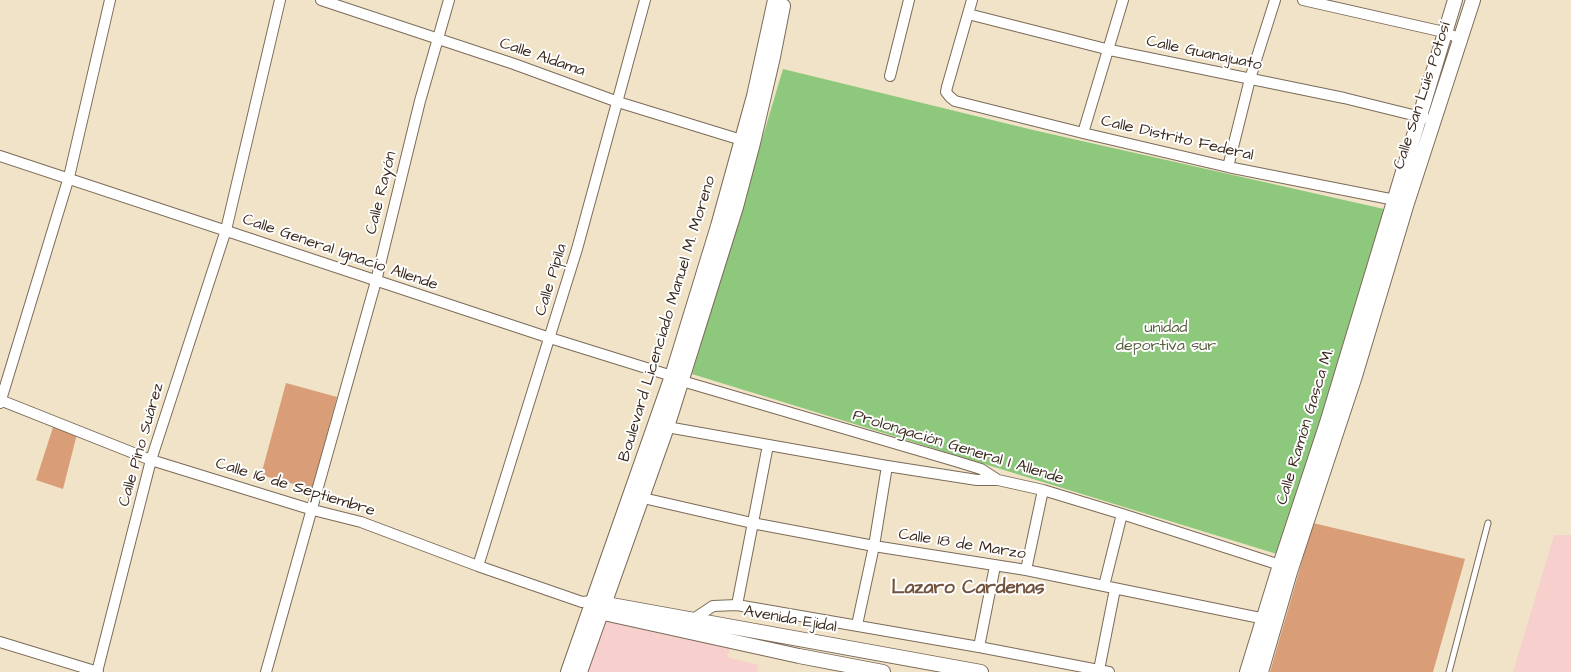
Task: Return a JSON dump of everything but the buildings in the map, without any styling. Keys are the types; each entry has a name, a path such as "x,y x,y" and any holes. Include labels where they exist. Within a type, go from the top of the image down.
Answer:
{"main road":[{"name":"Boulevard Licenciado Manuel M. Moreno","path":"747,142 754,96 775,0"},
{"name":"Boulevard Licenciado Manuel M. Moreno","path":"580,672 593,606 643,498 667,427 677,378 718,226 747,142 773,57 784,0"},
{"name":"Calle San Luis Potosí","path":"1399,198 1419,116 1455,0"},
{"name":"Calle San Luis Potosí","path":"1399,198 1434,122 1473,0"},
{"name":"Calle Ramón Gasca M.","path":"1331,429 1370,278 1399,198"},
{"name":"Calle Ramón Gasca M.","path":"1247,672 1269,620 1331,429 1384,282 1399,198"},
{"path":"1370,278 1384,282"},
{"name":"Boulevard Licenciado Manuel M. Moreno","path":"568,672 677,378"},
{"name":"Avenida Ejidal","path":"593,606 692,620 981,672"},
{"name":"Avenida Ejidal","path":"593,606 678,630 883,672"},
{"name":"Calle Ramón Gasca M.","path":"1261,672 1269,620"}],"street":[{"path":"0,401 69,177 110,0"},
{"name":"Calle Pino Suárez","path":"97,672 151,460 226,230 280,0"},
{"name":"Calle Aldama","path":"321,0 514,64 618,102 747,142"},
{"name":"Calle Rayón","path":"266,672 376,281 437,39 449,0"},
{"name":"Calle Pípila","path":"478,566 577,249 645,0"},
{"path":"890,76 909,0"},
{"path":"968,14 972,0"},
{"path":"1083,134 1110,50 1123,0"},
{"path":"1228,167 1250,79 1275,0"},
{"path":"1303,0 1444,32 1460,39"},
{"name":"Calle Guanajuato","path":"968,14 1110,50 1344,98 1419,116 1434,122"},
{"name":"Calle Distrito Federal","path":"968,14 946,92 955,101 1083,134 1228,167 1399,198"},
{"name":"Calle General Ignacio Allende","path":"0,156 69,177 376,281 677,378"},
{"name":"Prolongación General I Allende","path":"677,378 956,461 981,469 998,480 1043,490 1122,514 1285,569"},
{"name":"Calle 16 de Septiembre","path":"0,401 151,460 313,510 361,522 478,566 593,606"},
{"path":"667,427 887,466 977,480 998,480"},
{"path":"737,605 768,445"},
{"path":"857,625 874,546 887,466"},
{"path":"1026,570 1043,490"},
{"name":"Calle 18 de Marzo","path":"643,498 752,523 874,546 1026,570 1269,620"},
{"path":"1104,586 1122,514"},
{"path":"979,647 994,566"},
{"path":"678,630 713,606 737,605 857,625 1104,671 1115,589"},
{"path":"0,642 97,672"}],"lane":[{"path":"1449,672 1488,523"}],"shaded area":[{"path":"1554,535 1571,535 1571,672 1513,672"},
{"path":"602,616 731,646 727,657 759,665 757,672 584,672"}],"green space":[{"name":"unidad deportiva sur","path":"783,69 1033,130 1384,209 1324,426 1280,555 692,374"}],"district":[{"name":"Lazaro Cardenas","path":"968,589"}]}
